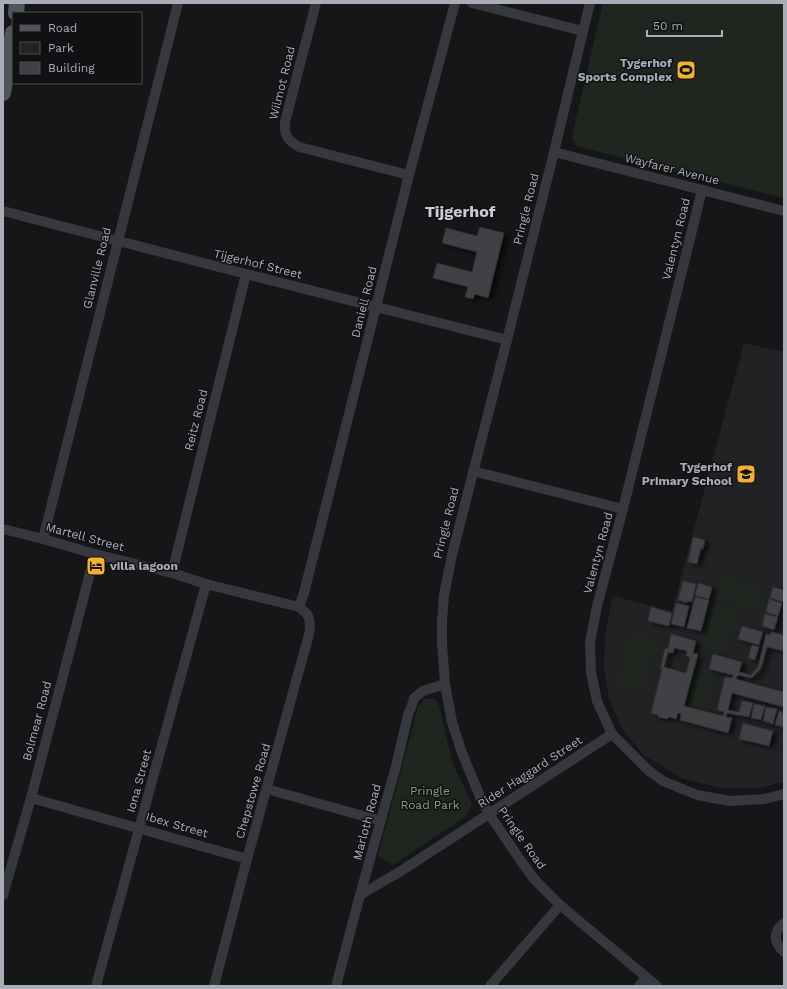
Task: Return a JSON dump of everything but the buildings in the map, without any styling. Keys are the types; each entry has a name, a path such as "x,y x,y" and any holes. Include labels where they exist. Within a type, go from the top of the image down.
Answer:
{"main road":[{"path":"3,93 12,39"}],"street":[{"name":"Glanville Road","path":"43,539 178,3"},
{"name":"Wilmot Road","path":"316,3 285,122 284,130 286,136 292,143 299,146 409,175"},
{"name":"Daniell Road","path":"299,607 304,593 409,175 455,3"},
{"path":"472,3 583,31"},
{"name":"Pringle Road","path":"590,3 554,152 452,555 444,595 442,644 445,684 452,722 462,753 489,814 535,880 560,905 657,986"},
{"name":"Wayfarer Avenue","path":"554,152 784,211"},
{"name":"Valentyn Road","path":"702,190 623,509 597,606 590,642 591,672 597,701 612,734 648,770 663,781 697,796 730,801 764,799 784,794"},
{"name":"Tijgerhof Street","path":"3,211 507,340"},
{"name":"Reitz Road","path":"172,573 246,274"},
{"path":"473,472 623,509"},
{"name":"Martell Street","path":"3,529 172,573 206,584 299,607"},
{"name":"Bolmear Road","path":"3,895 31,798 95,554"},
{"name":"Iona Street","path":"96,986 206,584"},
{"name":"Chepstowe Road","path":"214,986 310,628 309,618 306,612 299,607"},
{"name":"Marloth Road","path":"336,986 408,715 414,698 423,691 445,684"},
{"name":"Rider Haggard Street","path":"360,895 401,871 612,734"},
{"path":"267,789 381,821"},
{"name":"Ibex Street","path":"31,798 247,859"},
{"path":"490,986 560,905"},
{"path":"784,923 777,931 776,940 779,947 784,952"},
{"path":"639,986 646,977"}],"shaded area":[{"name":"Tygerhof Primary School","path":"744,343 784,352 784,782 760,788 719,788 681,778 644,755 624,732 609,699 604,667 605,637 613,596 672,611"}],"green space":[{"name":"Tygerhof Sports Complex","path":"603,3 784,3 784,198 576,146 572,136"},
{"path":"721,576 764,588 758,610 715,598"},
{"path":"714,604 737,610 726,654 703,648"},
{"path":"629,632 656,639 643,692 617,686"},
{"path":"696,668 715,673 706,710 687,705"},
{"name":"Pringle Road Park","path":"425,699 434,699 438,702 453,764 472,804 465,817 393,865 378,856 418,707"}],"place":[{"name":"Tygerhof Sports Complex","path":"686,70"},
{"name":"Tygerhof Primary School","path":"746,474"},
{"name":"villa lagoon","path":"96,566"}],"district":[{"name":"Tijgerhof","path":"460,211"}]}
